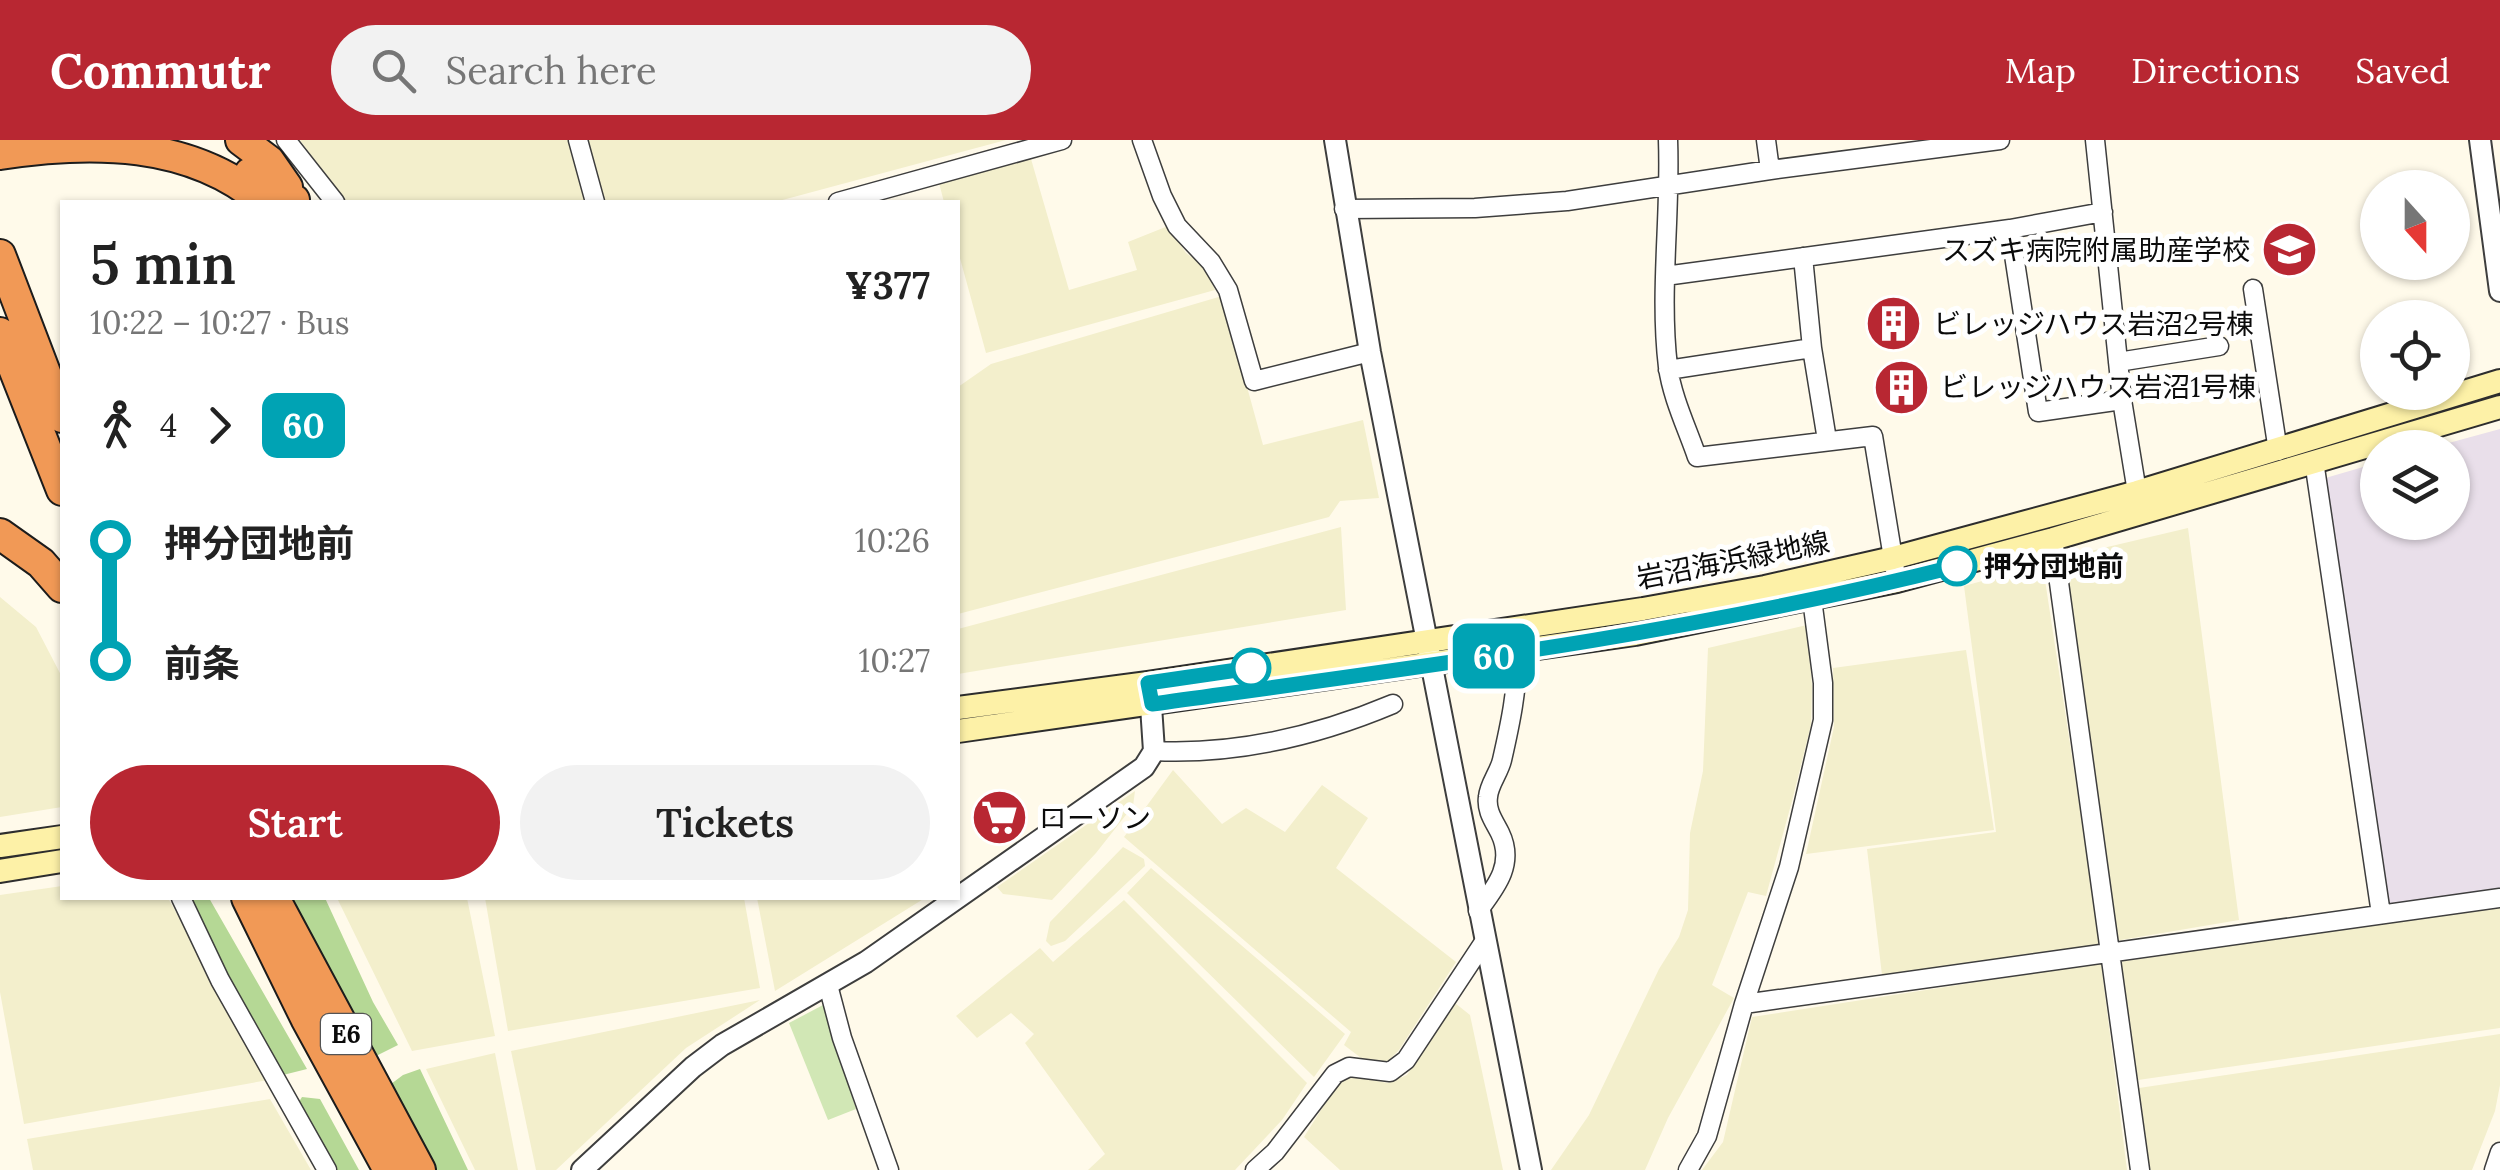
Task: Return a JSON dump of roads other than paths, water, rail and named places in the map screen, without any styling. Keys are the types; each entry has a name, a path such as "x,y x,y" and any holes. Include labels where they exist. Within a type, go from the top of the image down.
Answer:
{"highway":[{"path":"175,140 220,155 281,200"},
{"path":"241,140 269,161 283,200"},
{"path":"0,154 87,146 152,150 210,166 280,200"},
{"path":"0,255 60,412"},
{"path":"0,333 60,485"},
{"path":"0,534 41,563 60,585"},
{"path":"237,900 306,1018"},
{"name":"E6","path":"248,900 306,1018 389,1170"},
{"name":"E6","path":"275,900 420,1170"}],"main road":[{"name":"岩沼海浜緑地線","path":"960,708 1150,694 1431,665 1636,634 1812,599 2136,492 2500,381"},
{"name":"岩沼海浜緑地線","path":"960,731 1426,640 1895,570 2053,539 2500,408"},
{"path":"0,846 60,837"},
{"path":"0,871 60,861"}],"street":[{"path":"286,140 334,200"},
{"path":"578,140 594,200"},
{"path":"845,200 1062,140"},
{"path":"1142,140 1177,226 1211,262 1228,290 1254,381 1370,352"},
{"path":"1334,140 1370,352 1530,1170"},
{"path":"1668,140 1668,370 1696,456 1873,436 1895,570"},
{"path":"1766,140 1770,170"},
{"path":"1344,209 1475,208 1567,201 1935,144 2000,140"},
{"path":"2095,140 2122,400 2136,492"},
{"path":"2480,140 2500,291"},
{"path":"1666,276 2010,229 2104,212"},
{"path":"2010,229 2038,412 2122,400"},
{"path":"1802,257 1827,440"},
{"path":"2253,288 2278,451"},
{"path":"2118,362 2219,346"},
{"path":"1668,370 1812,348"},
{"path":"2314,460 2381,914"},
{"path":"2053,539 2140,1170"},
{"path":"1688,1170 1707,1136 1744,1004 1789,867 1823,720 1823,683 1812,599"},
{"path":"1478,910 1500,882 1505,864 1505,846 1490,817 1488,794 1501,765 1518,677 1517,652"},
{"path":"960,895 1144,767 1154,751 1150,694"},
{"path":"1154,751 1289,740 1393,704"},
{"path":"1744,1004 2500,898"},
{"path":"183,900 220,980 328,1170"},
{"path":"582,1170 722,1044 828,985 952,900"},
{"path":"1255,1170 1275,1152 1336,1074 1348,1068 1390,1072 1406,1060 1484,942"},
{"path":"828,985 842,1038 889,1170"},
{"path":"2494,1170 2500,1152"}],"place":[{"name":"スズキ病院附属助産学校","path":"2289,250"},
{"name":"ビレッジハウス岩沼2号棟","path":"1894,324"},
{"name":"ビレッジハウス岩沼1号棟","path":"1901,387"},
{"name":"押分団地前","path":"1957,566"},
{"name":"ローソン","path":"1000,818"}]}
